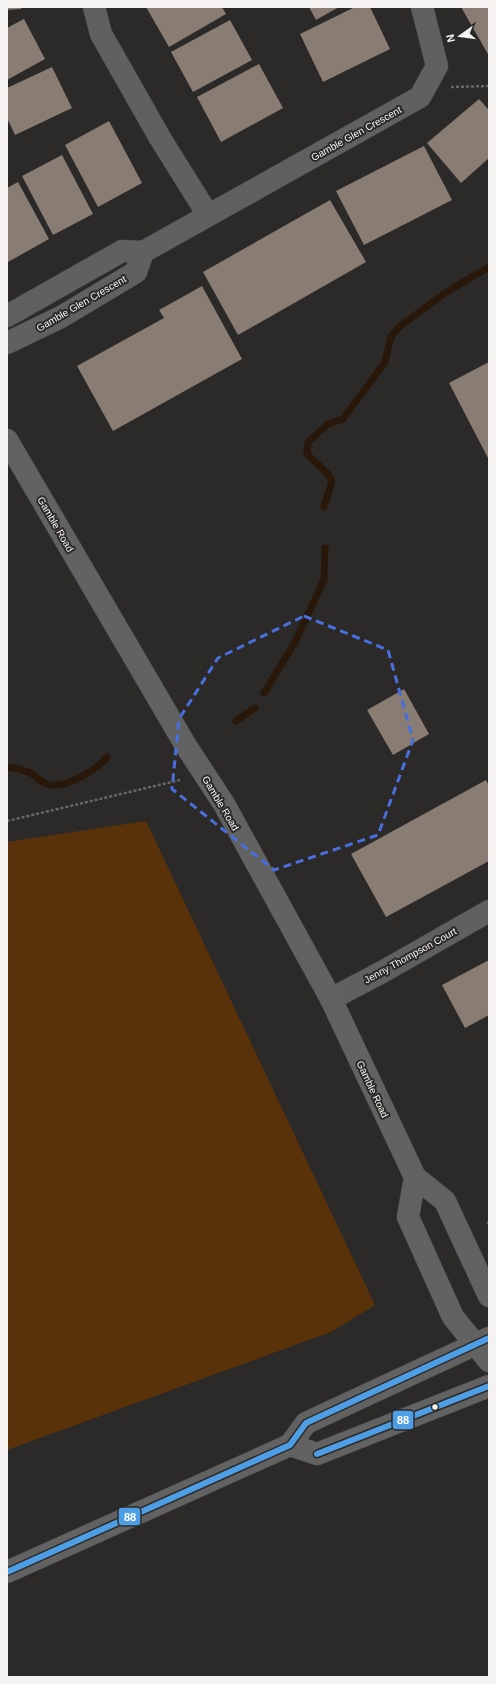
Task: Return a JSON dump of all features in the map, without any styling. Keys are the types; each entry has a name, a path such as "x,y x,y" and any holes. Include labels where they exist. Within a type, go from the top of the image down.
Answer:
{"main road":[{"name":"Gamble Road","path":"7,440 242,837 330,999 415,1177 445,1201 489,1296"},
{"path":"415,1177 408,1217 453,1317 482,1341 489,1361"},
{"path":"7,1572 290,1445 306,1423 482,1341"},
{"path":"290,1445 317,1454 489,1386"}],"street":[{"path":"94,7 101,34 160,138 208,215"},
{"path":"420,97 437,66 422,7"},
{"name":"Gamble Glen Crescent","path":"7,316 122,252 143,252 420,97"},
{"name":"Gamble Glen Crescent","path":"7,343 61,317 136,272 143,252"},
{"name":"Jenny Thompson Court","path":"330,999 384,971 489,911"}],"path":[{"path":"420,97 448,87 489,86"},
{"path":"7,821 162,785 203,773"}],"highlighted area":[{"path":"304,616 388,650 413,740 378,835 274,870 172,789 179,719 218,658"}],"shaded area":[{"path":"146,821 375,1305 331,1332 7,1450 7,842"}],"building":[{"path":"7,7 21,7 21,9 7,10"},
{"path":"146,7 222,7 226,14 169,47"},
{"path":"309,7 339,7 316,20"},
{"path":"355,7 370,7 390,49 323,82 300,34"},
{"path":"461,7 489,7 489,56"},
{"path":"24,19 45,59 7,80 7,28"},
{"path":"230,20 252,60 193,92 171,52"},
{"path":"259,64 283,108 221,142 197,97"},
{"path":"52,67 72,108 15,135 7,118 7,88"},
{"path":"479,99 489,110 489,158 461,183 427,143"},
{"path":"109,121 142,183 98,207 65,145"},
{"path":"424,146 452,200 364,245 336,191"},
{"path":"62,155 93,214 53,235 22,176"},
{"path":"18,182 49,239 8,262 7,188"},
{"path":"330,200 366,262 238,335 203,272"},
{"path":"202,286 242,359 113,431 77,366 164,318 159,310"},
{"path":"489,362 489,460 449,383"},
{"path":"404,689 429,734 393,755 367,710"},
{"path":"486,780 489,786 489,861 386,917 351,854"},
{"path":"489,960 489,1015 465,1028 442,985"}],"waterway":[{"path":"324,507 332,482 329,475 307,454 308,442 328,424 343,419 385,362 391,337 399,327 445,293 489,267"},
{"path":"264,693 294,644 324,580 325,548"},
{"path":"236,721 255,708"},
{"path":"7,767 26,771 33,774 44,783 54,785 71,782 80,778 96,768 107,757"}],"transit line":[{"name":"88","path":"7,1572 290,1445 306,1423 489,1338"},
{"name":"88","path":"317,1454 489,1386"}]}
